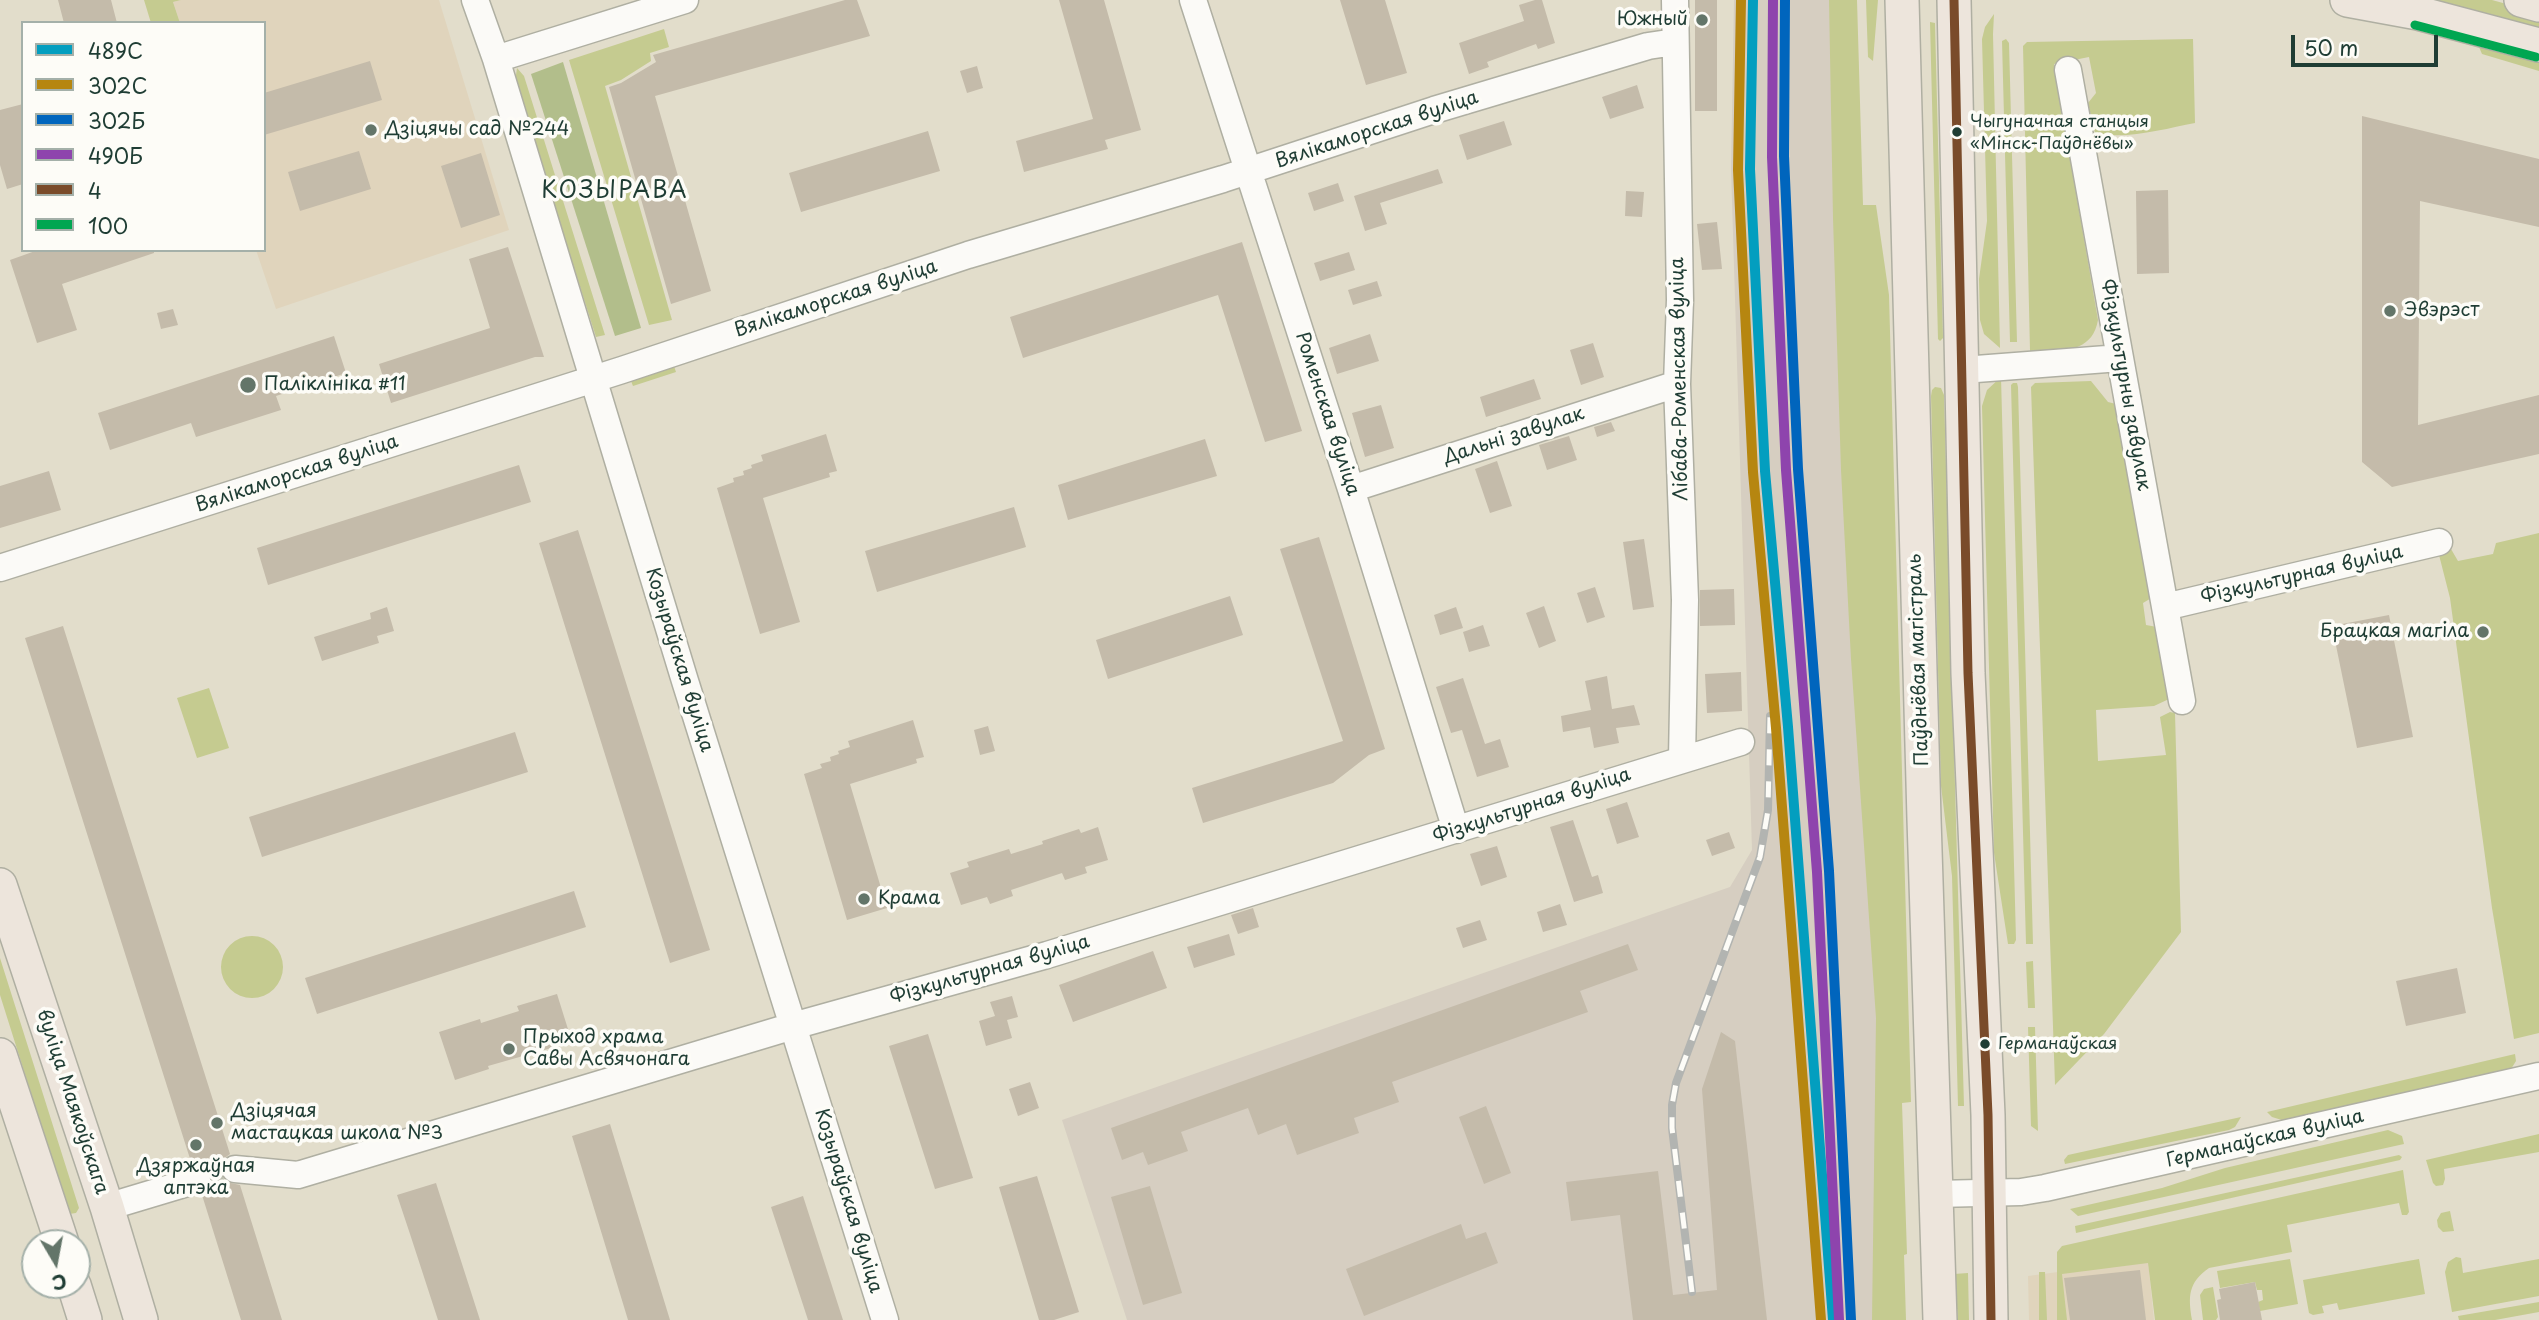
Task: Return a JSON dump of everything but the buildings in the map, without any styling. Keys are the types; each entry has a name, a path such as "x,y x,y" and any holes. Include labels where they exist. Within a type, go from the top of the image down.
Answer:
{"main road":[{"name":"Паўднёвая магістраль","path":"1902,0 1940,1320"},
{"path":"1954,0 1968,673 1990,1192 1992,1320"},
{"path":"2347,0 2418,13 2539,45"},
{"path":"2521,0 2539,5"},
{"path":"1912,373 1963,370"},
{"name":"вуліца Маякоўскага","path":"0,885 107,1207 141,1320"},
{"path":"0,1055 57,1229"},
{"path":"79,1299 85,1320"}],"street":[{"name":"Козыраўская вуліца","path":"475,0 496,59 594,379 603,417 885,1320"},
{"path":"496,59 685,0"},
{"name":"Роменская вуліца","path":"1193,0 1351,489 1456,830"},
{"name":"Лібава-Роменская вуліца","path":"1675,0 1680,300 1676,384 1685,600 1682,759"},
{"name":"Вялікаморская вуліца","path":"0,568 594,379 968,255 1249,170 1434,110 1648,46 1675,41"},
{"name":"Фізкультурны завулак","path":"2068,70 2182,701"},
{"path":"1963,370 2120,358"},
{"name":"Дальні завулак","path":"1351,489 1676,384"},
{"name":"Фізкультурная вуліца","path":"2165,607 2439,542"},
{"name":"Фізкультурная вуліца","path":"235,1169 298,1175 793,1026 1047,955 1741,742"},
{"name":"Германаўская вуліца","path":"1936,1194 2021,1192 2058,1186 2539,1076"},
{"path":"107,1207 197,1180"}],"shaded area":[{"name":"Дзіцячы сад №244","path":"439,0 509,230 276,309 257,252 266,252 266,21 179,21 173,2"},
{"path":"1734,0 1846,0 1900,1320 1127,1320 1062,1120 1730,887 1752,850 1731,169"},
{"path":"2148,1260 2154,1320 2029,1320 2028,1276"}],"green space":[{"path":"144,0 181,0 173,2 179,21 150,21"},
{"path":"1829,0 1857,0 1863,205 1876,205 1889,295 1911,1102 1902,1103 1907,1254 1904,1255 1906,1320 1872,1320 1876,1018 1841,470"},
{"path":"1866,0 1878,0 1873,61 1868,57"},
{"path":"2433,0 2492,0 2539,13 2539,28"},
{"path":"1994,14 2000,348 1984,334 1980,320 1979,279 1987,221 1982,39 1985,27"},
{"path":"1930,22 1935,23 1943,338 1940,341 1938,339"},
{"path":"664,29 669,47 650,53 651,61 621,80 605,86 672,320 649,325 569,60"},
{"path":"2006,39 2009,43 2017,342 2010,342 2002,41"},
{"path":"2193,39 2195,123 2158,131 2119,135 2095,133 2088,103 2096,93 2089,57 2054,64 2098,320 2089,340 2081,345 2072,349 2030,351 2023,46 2027,42"},
{"path":"2479,47 2539,56 2539,71 2482,54"},
{"path":"563,62 641,328 615,336 531,74"},
{"path":"517,68 524,76 605,335 596,337 515,82"},
{"path":"673,363 676,372 633,386 629,376"},
{"path":"2001,377 2014,944 2008,944 1994,853 1982,406 1987,390"},
{"path":"2091,381 2108,402 2116,404 2153,597 2143,603 2146,625 2157,627 2169,699 2154,706 2096,710 2098,761 2166,755 2160,717 2170,712 2175,713 2181,932 2104,1034 2055,1085 2031,387 2035,383"},
{"path":"2013,383 2017,383 2018,387 2033,944 2026,944"},
{"path":"1935,387 1941,388 1944,395 1964,1106 1958,1106 1952,876 1941,786 1931,396"},
{"path":"2539,533 2539,1033 2514,1039 2492,908 2450,598 2438,551 2451,549 2458,561 2493,554 2496,543"},
{"path":"209,688 229,748 197,758 177,698"},
{"path":"246,936 258,936 274,945 281,955 281,979 274,989 258,998 246,998 235,993 226,984 221,973 221,961 226,950 235,941"},
{"path":"0,958 79,1208 76,1213 69,1214 0,995"},
{"path":"2033,961 2035,1008 2028,1008 2026,962"},
{"path":"2028,1027 2035,1027 2038,1131 2031,1126"},
{"path":"2515,1054 2516,1061 2511,1069 2285,1121 2272,1117 2267,1112"},
{"path":"2241,1117 2235,1127 2229,1130 2065,1164 2064,1160 2068,1155"},
{"path":"2388,1130 2402,1136 2404,1144 2078,1216 2070,1209 2162,1188 2225,1168"},
{"path":"2539,1134 2539,1152 2444,1169 2443,1185 2436,1186 2433,1183 2426,1160"},
{"path":"2399,1155 2402,1157 2400,1160 2076,1233 2075,1226"},
{"path":"2403,1170 2409,1212 2407,1215 2402,1215 2399,1203 2287,1225 2292,1252 2209,1268 2197,1279 2191,1291 2192,1320 2155,1320 2148,1263 2062,1274 2067,1320 2057,1320 2057,1252 2062,1246"},
{"path":"2450,1211 2454,1231 2443,1232 2438,1227 2437,1220 2441,1213"},
{"path":"2456,1257 2461,1258 2463,1273 2539,1259 2539,1296 2452,1312 2445,1272 2448,1262"},
{"path":"2290,1259 2298,1304 2260,1311 2258,1302 2263,1300 2262,1290 2257,1290 2255,1282 2220,1288 2217,1271"},
{"path":"2419,1259 2425,1294 2339,1310 2337,1303 2322,1306 2324,1313 2309,1313 2303,1280"},
{"path":"2039,1272 2045,1272 2047,1320 2039,1320"},
{"path":"1968,1273 1969,1320 1958,1320 1954,1274"},
{"path":"2213,1287 2218,1317 2216,1320 2203,1320 2200,1295 2204,1289"},
{"path":"2539,1302 2539,1312 2495,1320 2459,1320 2458,1316"}],"tunnel":[{"path":"197,1180 235,1169"}],"railway":[{"path":"1692,1292 1672,1128 1672,1105 1676,1083 1760,857 1768,810 1770,716"}],"transit line":[{"name":"302С","path":"1741,0 1738,170 1753,472 1776,728 1821,1320"},
{"name":"489С","path":"1753,0 1750,169 1765,471 1788,727 1833,1320"},
{"name":"490Б","path":"1773,0 1772,157 1786,470 1817,872 1839,1320"},
{"name":"302Б","path":"1785,0 1784,156 1798,469 1829,871 1851,1320"},
{"name":"4","path":"1954,0 1968,673 1988,1115 1991,1320"},
{"name":"100","path":"2415,25 2536,57"}],"place":[{"name":"Южный","path":"1702,20"},
{"name":"Дзіцячы сад №244","path":"371,130"},
{"name":"Чыгуначная станцыя «Мінск-Паўднёвы»","path":"1957,132"},
{"name":"Эвэрэст","path":"2390,311"},
{"name":"Паліклініка #11","path":"248,385"},
{"name":"Брацкая магіла","path":"2483,632"},
{"name":"Крама","path":"864,899"},
{"name":"Германаўская","path":"1985,1044"},
{"name":"Прыход храма Савы Асвячонага","path":"509,1049"},
{"name":"Дзіцячая мастацкая школа №3","path":"217,1123"},
{"name":"Дзяржаўная аптэка","path":"196,1145"}],"district":[{"name":"КОЗЫРАВА","path":"615,192"}]}
